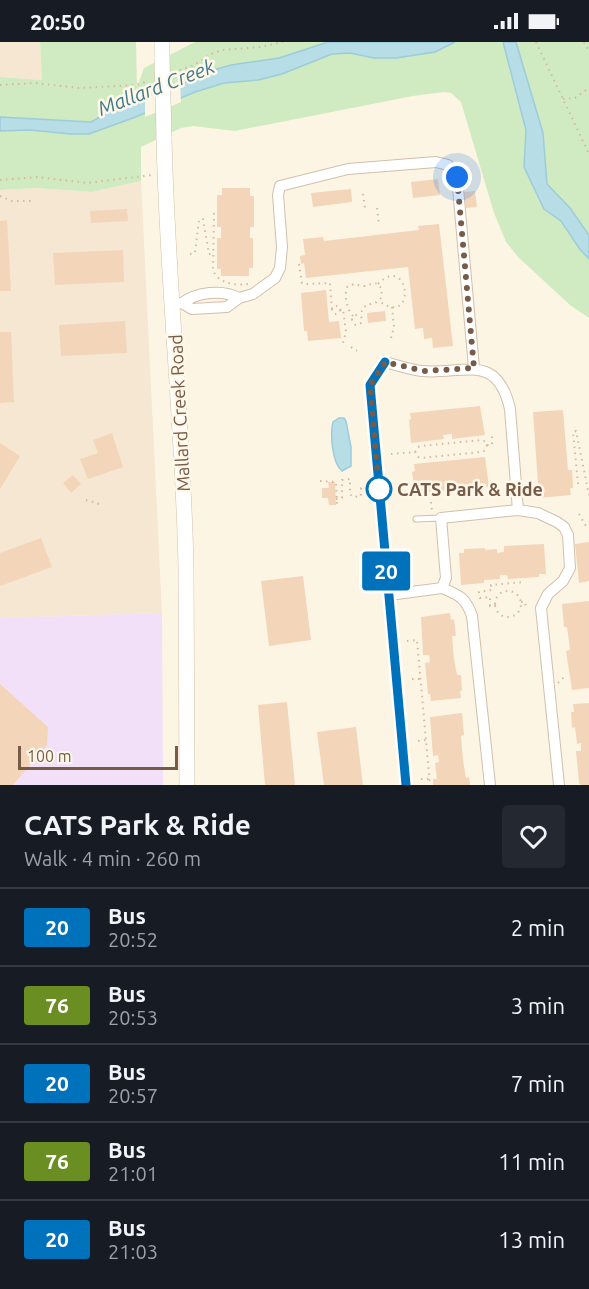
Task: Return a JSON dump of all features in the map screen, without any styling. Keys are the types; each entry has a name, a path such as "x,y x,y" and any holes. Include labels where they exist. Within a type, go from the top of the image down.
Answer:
{"main road":[{"name":"Mallard Creek Road","path":"162,42 167,232 178,304 186,566 187,785"}],"street":[{"path":"178,304 192,296 228,292 239,298 253,294 275,278 280,268 282,247 278,195 280,186 348,170 436,162 448,165 457,177 474,368"},
{"path":"406,785 370,385 385,362 424,371 474,368 494,376 508,402 518,510"},
{"path":"442,588 446,578 441,518 518,510 538,513 564,528 567,535 570,568 563,581 548,594 541,608 559,785"},
{"path":"389,595 442,588 467,602 472,616 490,785"}],"lane":[{"path":"416,519 441,518"}],"path":[{"path":"171,73 192,66 222,50 260,47 283,42"},
{"path":"536,42 589,154"},
{"path":"584,42 589,51"},
{"path":"0,85 35,83 87,87 136,85 153,80"},
{"path":"563,99 575,98 589,88"},
{"path":"0,180 38,177 87,183 165,175"},
{"path":"363,194 365,209"},
{"path":"0,196 12,201 31,201"},
{"path":"377,208 379,225"},
{"path":"214,213 213,269 215,276 219,280 251,283"},
{"path":"190,254 195,253 199,220 202,219 209,254 213,254"},
{"path":"300,264 303,283 330,282 332,309 336,314 348,309"},
{"path":"359,315 362,320 358,325 352,322 353,316 348,309 345,295 347,287 356,283 364,286 378,284 385,278 399,279 405,286 406,296 404,300 392,307"},
{"path":"378,284 382,294 379,301"},
{"path":"353,316 359,315 366,305 379,301 392,307"},
{"path":"332,309 336,306 342,310 346,332 343,343"},
{"path":"391,338 394,327 392,307"},
{"path":"351,347 357,351"},
{"path":"578,484 573,432 576,431 589,495"},
{"path":"492,445 492,436 496,435"},
{"path":"392,454 415,452 421,446 482,440 487,446"},
{"path":"415,452 420,458 481,452 487,446 497,445"},
{"path":"336,499 342,498 342,480 350,479 352,497 361,496 361,488 366,488"},
{"path":"320,481 335,480 337,506"},
{"path":"86,500 102,505"},
{"path":"579,514 586,526 589,525"},
{"path":"496,605 490,606 490,597 480,598 479,592 492,591 491,585 524,582"},
{"path":"521,602 519,611 509,617 501,615 496,605 499,596 507,592 515,593 521,602 525,602 526,609"},
{"path":"407,641 417,640 430,785"},
{"path":"412,680 420,679"},
{"path":"418,741 426,740"},
{"path":"421,780 429,779"}],"shaded area":[{"path":"0,42 40,42 42,80 0,77"},
{"path":"141,181 162,613 0,618 0,190 37,188 92,192"},
{"path":"162,613 163,785 0,785 0,618"}],"green space":[{"path":"40,42 136,42 137,87 144,68 195,42 589,42 589,318 570,305 518,257 506,242 494,213 461,102 451,93 413,96 235,131 193,126 181,128 141,147 141,181 92,192 37,188 0,190 0,77 42,80"}],"water":[{"path":"328,42 455,42 435,52 396,58 374,58 350,53 332,54 282,74 258,80 224,83 195,92 89,134 30,130 0,131 0,117 91,122 107,113 144,102 206,72 231,65 279,58"},
{"path":"503,42 516,42 543,133 547,184 570,208 589,235 589,259 561,221 544,209 524,167 526,130"},
{"path":"344,418 346,421 351,447 351,466 342,471 336,462 332,440 333,422"}],"pier":[{"path":"180,82 181,102 145,117 145,99"}],"building":[{"path":"438,179 440,195 413,198 411,182"},
{"path":"222,188 250,188 250,196 254,196 254,227 250,227 250,238 253,238 253,268 249,268 249,276 221,276 221,269 217,269 217,238 221,238 221,227 217,227 217,195 222,195"},
{"path":"351,189 352,202 313,207 311,193"},
{"path":"475,191 477,207 466,208 464,192"},
{"path":"127,209 128,221 91,223 90,211"},
{"path":"7,220 11,291 0,291 0,221"},
{"path":"439,224 453,346 433,348 432,338 424,339 423,328 415,329 408,267 306,278 304,263 301,264 300,256 305,255 303,239 323,237 324,241 419,230 418,226"},
{"path":"123,250 124,282 55,285 53,253"},
{"path":"326,290 329,322 339,321 341,338 308,341 307,331 304,331 301,293"},
{"path":"385,311 386,321 368,323 367,313"},
{"path":"125,321 127,353 61,356 59,325"},
{"path":"0,332 11,332 14,402 0,403"},
{"path":"480,406 485,435 452,439 452,434 443,435 444,439 411,443 410,413"},
{"path":"563,410 568,470 572,470 573,488 570,488 571,495 539,498 533,412"},
{"path":"112,433 123,467 88,479 80,459 98,453 93,440"},
{"path":"0,443 20,456 0,489"},
{"path":"485,457 489,487 456,491 455,486 448,487 448,490 417,494 412,472 415,471 414,464"},
{"path":"73,475 81,484 71,493 63,483"},
{"path":"328,482 335,482 336,505 329,505 328,498 322,498 322,488 329,488"},
{"path":"41,538 52,567 0,586 0,553"},
{"path":"589,542 589,581 579,583 575,544"},
{"path":"544,544 546,574 539,574 539,577 508,579 507,575 500,575 500,579 461,585 459,553 464,553 464,549 497,549 497,553 504,552 504,546"},
{"path":"303,576 311,640 269,646 261,581"},
{"path":"589,601 589,688 572,690 566,651 570,650 567,627 564,627 562,604"},
{"path":"450,613 451,620 454,619 456,636 452,636 454,659 457,675 461,675 461,698 431,701 430,694 428,694 425,663 430,662 429,655 423,655 421,617"},
{"path":"0,684 48,727 47,745 13,785 0,785"},
{"path":"287,702 295,785 265,785 258,705"},
{"path":"589,703 589,785 581,785 576,751 581,751 581,743 577,744 575,727 572,728 571,712 574,712 573,704"},
{"path":"462,713 463,760 466,778 469,777 470,785 433,785 433,779 437,779 435,763 439,762 438,755 433,756 430,717"},
{"path":"356,727 363,785 324,785 317,732"}],"bus line":[{"name":"20","path":"385,362 370,385 406,785"}],"place":[{"name":"CATS Park & Ride","path":"379,489"}],"route":[{"path":"379,489 370,385 385,362 424,371 474,368 457,177"}],"water label":[{"name":"Mallard Creek","path":"156,87"}]}
